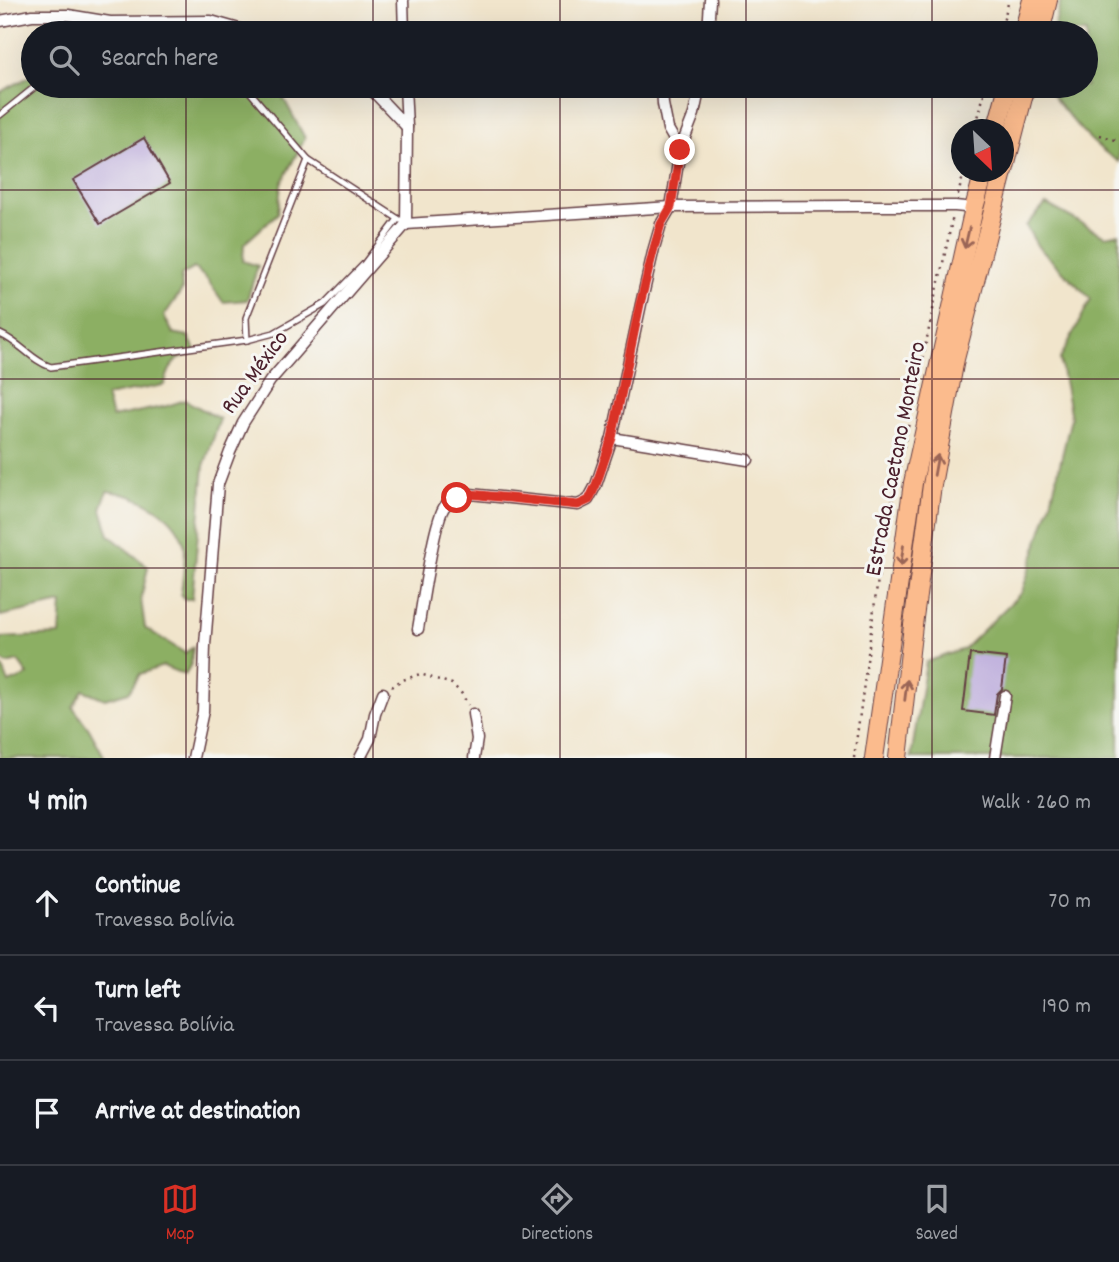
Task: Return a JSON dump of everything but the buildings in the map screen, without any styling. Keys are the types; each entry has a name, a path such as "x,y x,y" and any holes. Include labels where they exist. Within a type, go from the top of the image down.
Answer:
{"main road":[{"path":"1026,21 1032,0"},
{"path":"1043,21 1048,0"},
{"path":"999,119 1005,98"},
{"name":"Estrada Caetano Monteiro","path":"1014,130 1023,98"},
{"name":"Estrada Caetano Monteiro","path":"874,758 912,483 981,182"},
{"name":"Estrada Caetano Monteiro","path":"898,758 934,472 955,359 1000,182"}],"street":[{"path":"403,0 404,21"},
{"path":"709,21 710,0"},
{"path":"0,21 32,15 68,15 104,21"},
{"path":"379,98 407,127"},
{"path":"406,98 407,127 402,222 671,207 974,208"},
{"path":"663,98 668,129 680,150"},
{"path":"418,629 438,523 444,506 470,494 578,505 589,500 612,438 652,259 661,224 671,207 680,150 697,98"},
{"name":"Rua México","path":"193,758 203,711 205,645 218,484 230,452 243,423 270,381 402,222"},
{"path":"612,438 748,460"},
{"path":"360,758 370,739 383,693"},
{"path":"995,758 1005,696"},
{"path":"473,714 477,739 474,758"}],"lane":[{"path":"0,115 21,98"},
{"path":"0,334 13,339 41,364 51,367 247,340 274,333 325,304 402,222 308,160 255,98"},
{"path":"247,340 246,318 308,160"}],"path":[{"path":"1003,21 1009,0"},
{"path":"978,119 983,98"},
{"path":"1100,135 1119,141"},
{"path":"383,693 400,681 420,674 452,684 473,714"}],"green space":[{"path":"1061,0 1119,0 1119,162 1088,137 1055,98 1098,98 1098,21 1056,21"},
{"path":"21,81 21,98 283,98 305,138 281,184 278,213 244,244 243,261 258,266 247,300 223,302 207,279 194,268 181,276 182,290 164,316 173,333 188,336 196,351 174,362 164,385 106,396 112,417 185,400 220,419 204,466 192,599 184,599 181,594 185,549 180,533 173,523 164,514 142,501 107,491 101,509 109,535 148,567 141,599 145,628 185,653 193,647 191,664 185,675 163,666 140,674 129,692 105,699 83,690 73,707 105,758 0,758 0,666 9,683 28,675 18,661 7,664 0,659 0,638 60,635 62,603 0,616 0,92"},
{"path":"1046,204 1105,236 1119,233 1119,758 911,758 926,662 964,649 1022,592 1051,502 1071,418 1060,359 1091,299 1038,247 1026,226"}],"route":[{"path":"457,498 470,494 578,505 589,500 612,438 654,248 661,224 671,207 680,150"}]}
